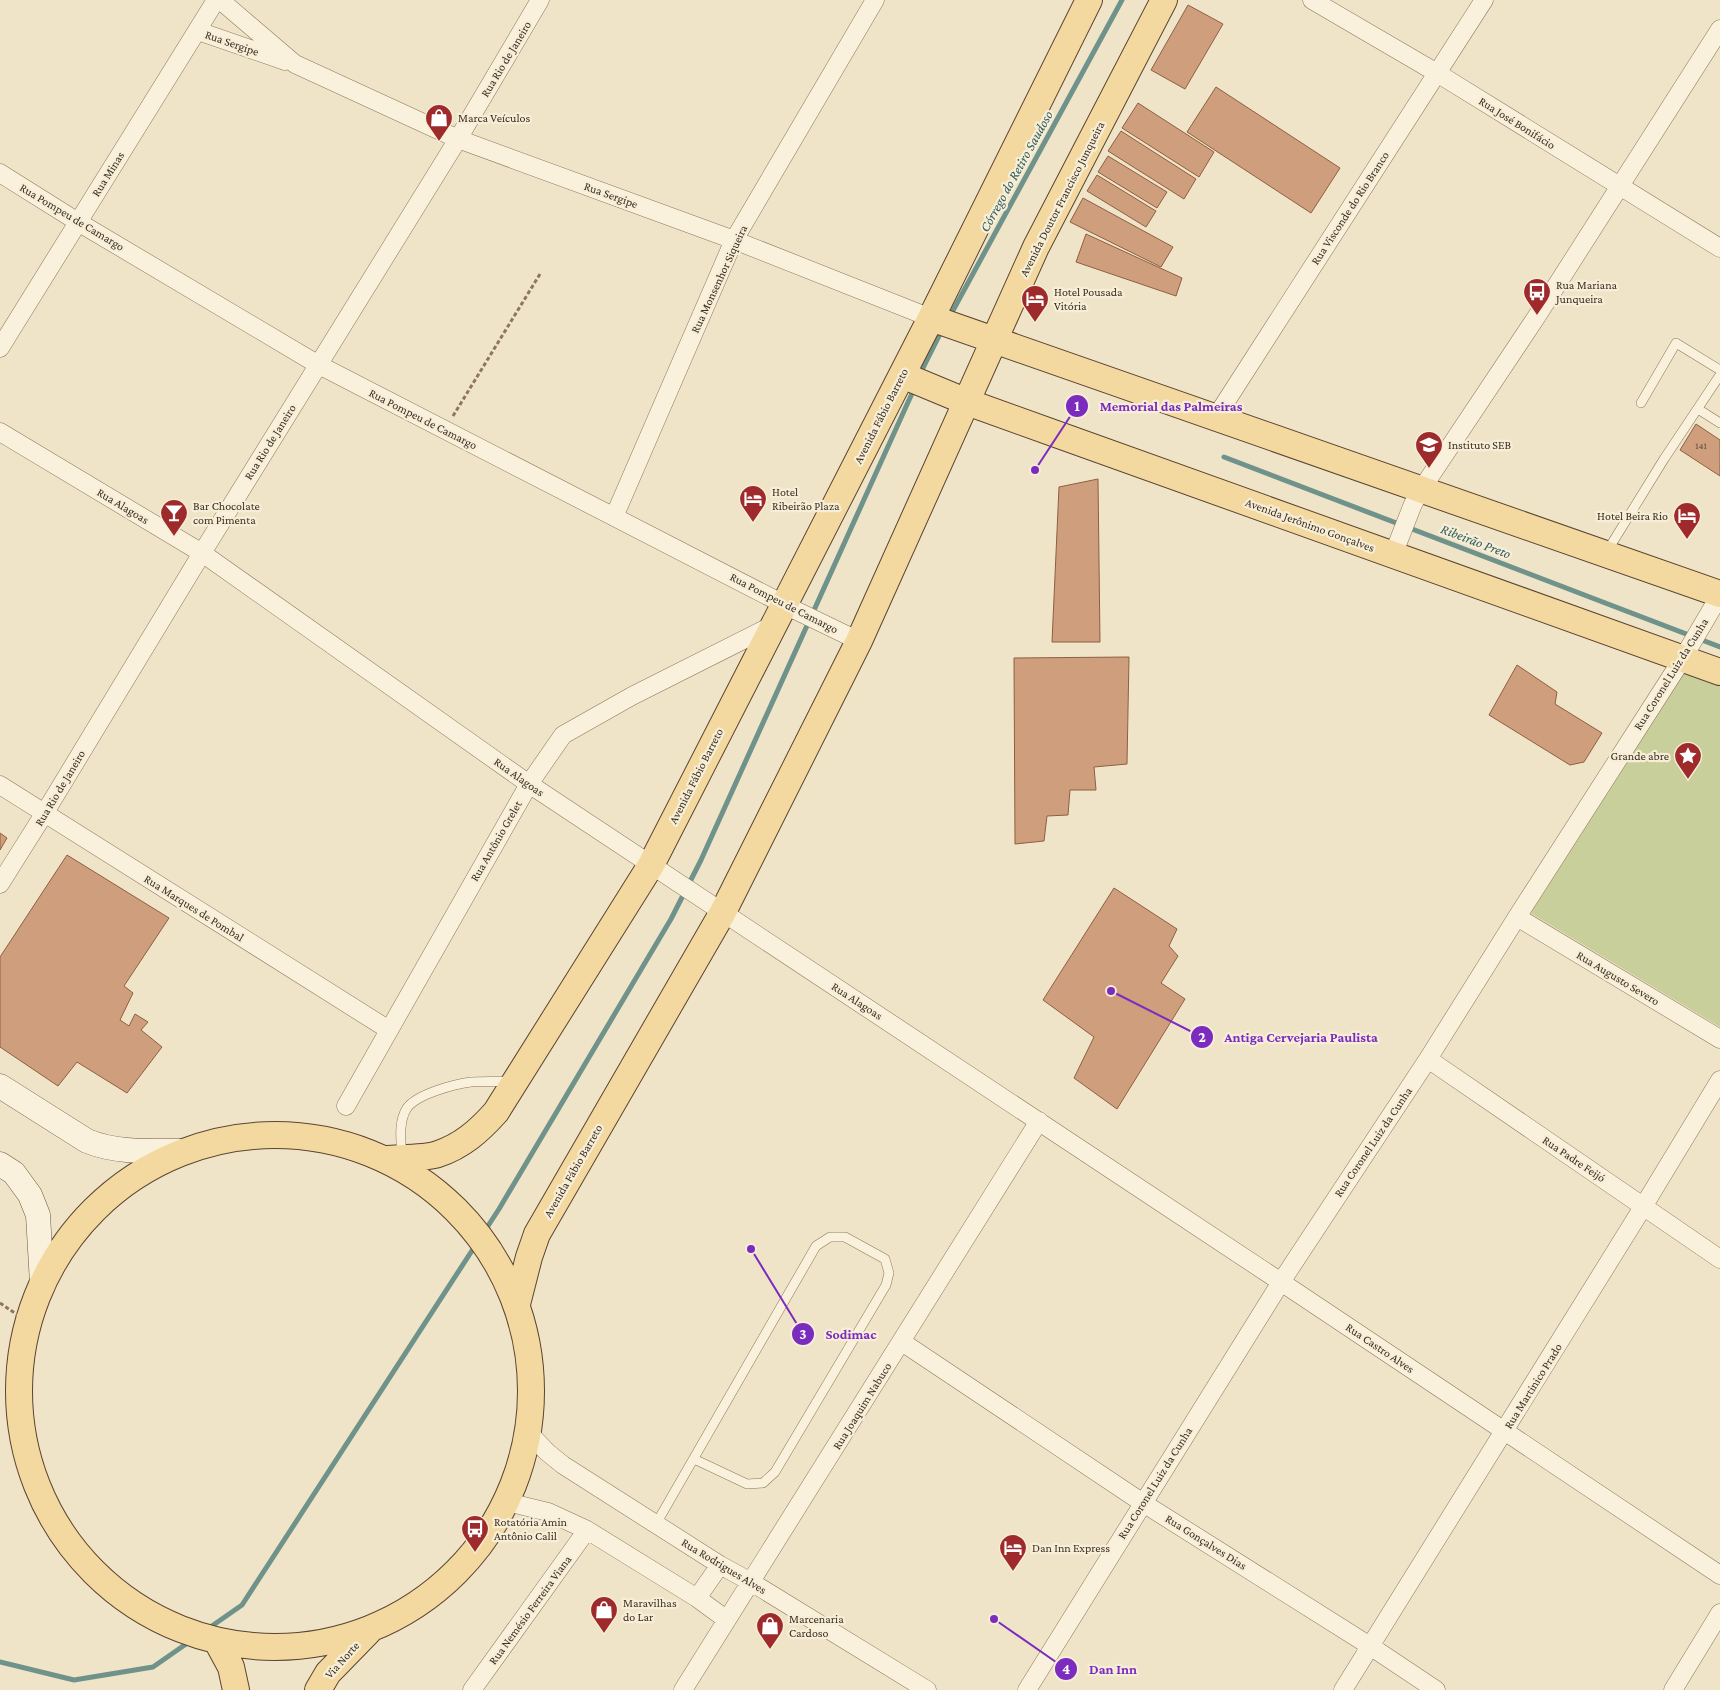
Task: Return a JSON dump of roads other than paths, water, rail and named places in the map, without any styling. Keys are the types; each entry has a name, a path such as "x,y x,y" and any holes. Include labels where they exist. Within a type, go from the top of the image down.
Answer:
{"main road":[{"path":"1089,0 937,320 1216,417 1417,497 1605,555 1717,599"},
{"name":"Avenida Doutor Francisco Junqueira","path":"960,399 988,338 1164,0"},
{"name":"Avenida Fábio Barreto","path":"394,1158 437,1155 465,1141 496,1112 654,867 937,320"},
{"name":"Avenida Jerônimo Gonçalves","path":"908,378 960,399 1687,650 1720,672"},
{"name":"Avenida Fábio Barreto","path":"517,1304 537,1234 855,639 960,399"},
{"path":"0,1086 87,1141 102,1147 124,1151 179,1152"},
{"path":"284,1133 336,1140 394,1158 458,1210 482,1238 501,1269 517,1304 530,1368 528,1432 520,1468 507,1502 475,1553 427,1600 368,1632 319,1645 268,1649 216,1642 157,1620 100,1580 56,1526 28,1461 18,1392 28,1322 42,1283 66,1241 98,1204 136,1174 179,1152 231,1137 284,1133"},
{"path":"0,1164 14,1173 30,1195 38,1215 42,1283"},
{"name":"Via Norte","path":"318,1690 328,1673 368,1632"},
{"path":"216,1642 231,1667 236,1690"}],"street":[{"name":"Rua Minas","path":"0,348 216,0"},
{"name":"Rua Sergipe","path":"220,0 295,64"},
{"name":"Rua Rio de Janeiro","path":"0,884 317,364 458,139 540,0"},
{"name":"Rua Monsenhor Siqueira","path":"614,517 734,240 875,0"},
{"name":"Rua José Bonifácio","path":"1312,0 1437,73 1720,248"},
{"name":"Rua Visconde do Rio Branco","path":"1216,417 1484,0"},
{"path":"1396,548 1417,497 1542,308 1720,29"},
{"name":"Rua Sergipe","path":"198,31 295,64 458,139 734,240 937,320"},
{"name":"Rua Pompeu de Camargo","path":"0,173 78,222 317,364 614,517 785,613 855,639"},
{"name":"Rua Alagoas","path":"0,432 202,553 529,784 1039,1121"},
{"name":"Rua Coronel Luiz da Cunha","path":"1027,1690 1281,1282 1428,1059 1687,650 1717,599"},
{"name":"Rua Antônio Grelet","path":"346,1106 529,784 563,735 785,613"},
{"name":"Rua Marques de Pombal","path":"0,785 388,1030"},
{"name":"Rua Augusto Severo","path":"1517,917 1720,1039"},
{"name":"Rua Padre Feijó","path":"1428,1059 1720,1258"},
{"name":"Rua Martinico Prado","path":"1343,1690 1505,1431 1720,1080"},
{"name":"Rua Castro Alves","path":"1039,1121 1720,1575"},
{"name":"Rua Joaquim Nabuco","path":"683,1690 1039,1121"},
{"name":"Rua Gonçalves Dias","path":"902,1342 1143,1503 1370,1646 1436,1690"},
{"name":"Rua Rodrigues Alves","path":"528,1432 547,1452 563,1464 720,1565 927,1690"},
{"path":"507,1502 548,1512 587,1530 697,1598 727,1620"},
{"name":"Rua Nemésio Ferreira Viana","path":"472,1690 587,1530"},
{"path":"697,1598 720,1565"},
{"path":"1673,1690 1720,1613"}],"lane":[{"path":"1641,403 1676,343 1720,370"},
{"path":"1605,555 1664,459 1720,375"},
{"path":"1698,409 1720,423"},
{"path":"394,1158 401,1126 408,1107 422,1096 472,1082 515,1081"},
{"path":"656,1524 816,1246 830,1237 845,1237 885,1260 889,1273 886,1285 775,1472 762,1483 747,1484 694,1458"}],"waterway":[{"name":"Córrego do Retiro Saudoso","path":"950,316 1122,0"},
{"name":"Córrego do Retiro Saudoso","path":"920,374 942,330"},
{"path":"0,1662 74,1680 153,1667 242,1605 499,1209 671,919 701,860 914,389"},
{"name":"Ribeirão Preto","path":"1224,457 1720,647"}],"place":[{"name":"Marca Veículos","path":"439,142"},
{"name":"Rua Mariana Junqueira","path":"1537,316"},
{"name":"Hotel Pousada Vitória","path":"1035,323"},
{"name":"Instituto SEB","path":"1429,469"},
{"name":"Memorial das Palmeiras","path":"1035,470"},
{"name":"Hotel Ribeirão Plaza","path":"753,523"},
{"name":"Bar Chocolate com Pimenta","path":"174,537"},
{"name":"Hotel Beira Rio","path":"1687,540"},
{"name":"Grande abre","path":"1688,780"},
{"name":"Antiga Cervejaria Paulista","path":"1111,991"},
{"name":"Sodimac","path":"751,1249"},
{"name":"Rotatória Amin Antônio Calil","path":"475,1553"},
{"name":"Dan Inn Express","path":"1013,1572"},
{"name":"Dan Inn","path":"994,1619"},
{"name":"Maravilhas do Lar","path":"604,1634"},
{"name":"Marcenaria Cardoso","path":"770,1650"}]}
